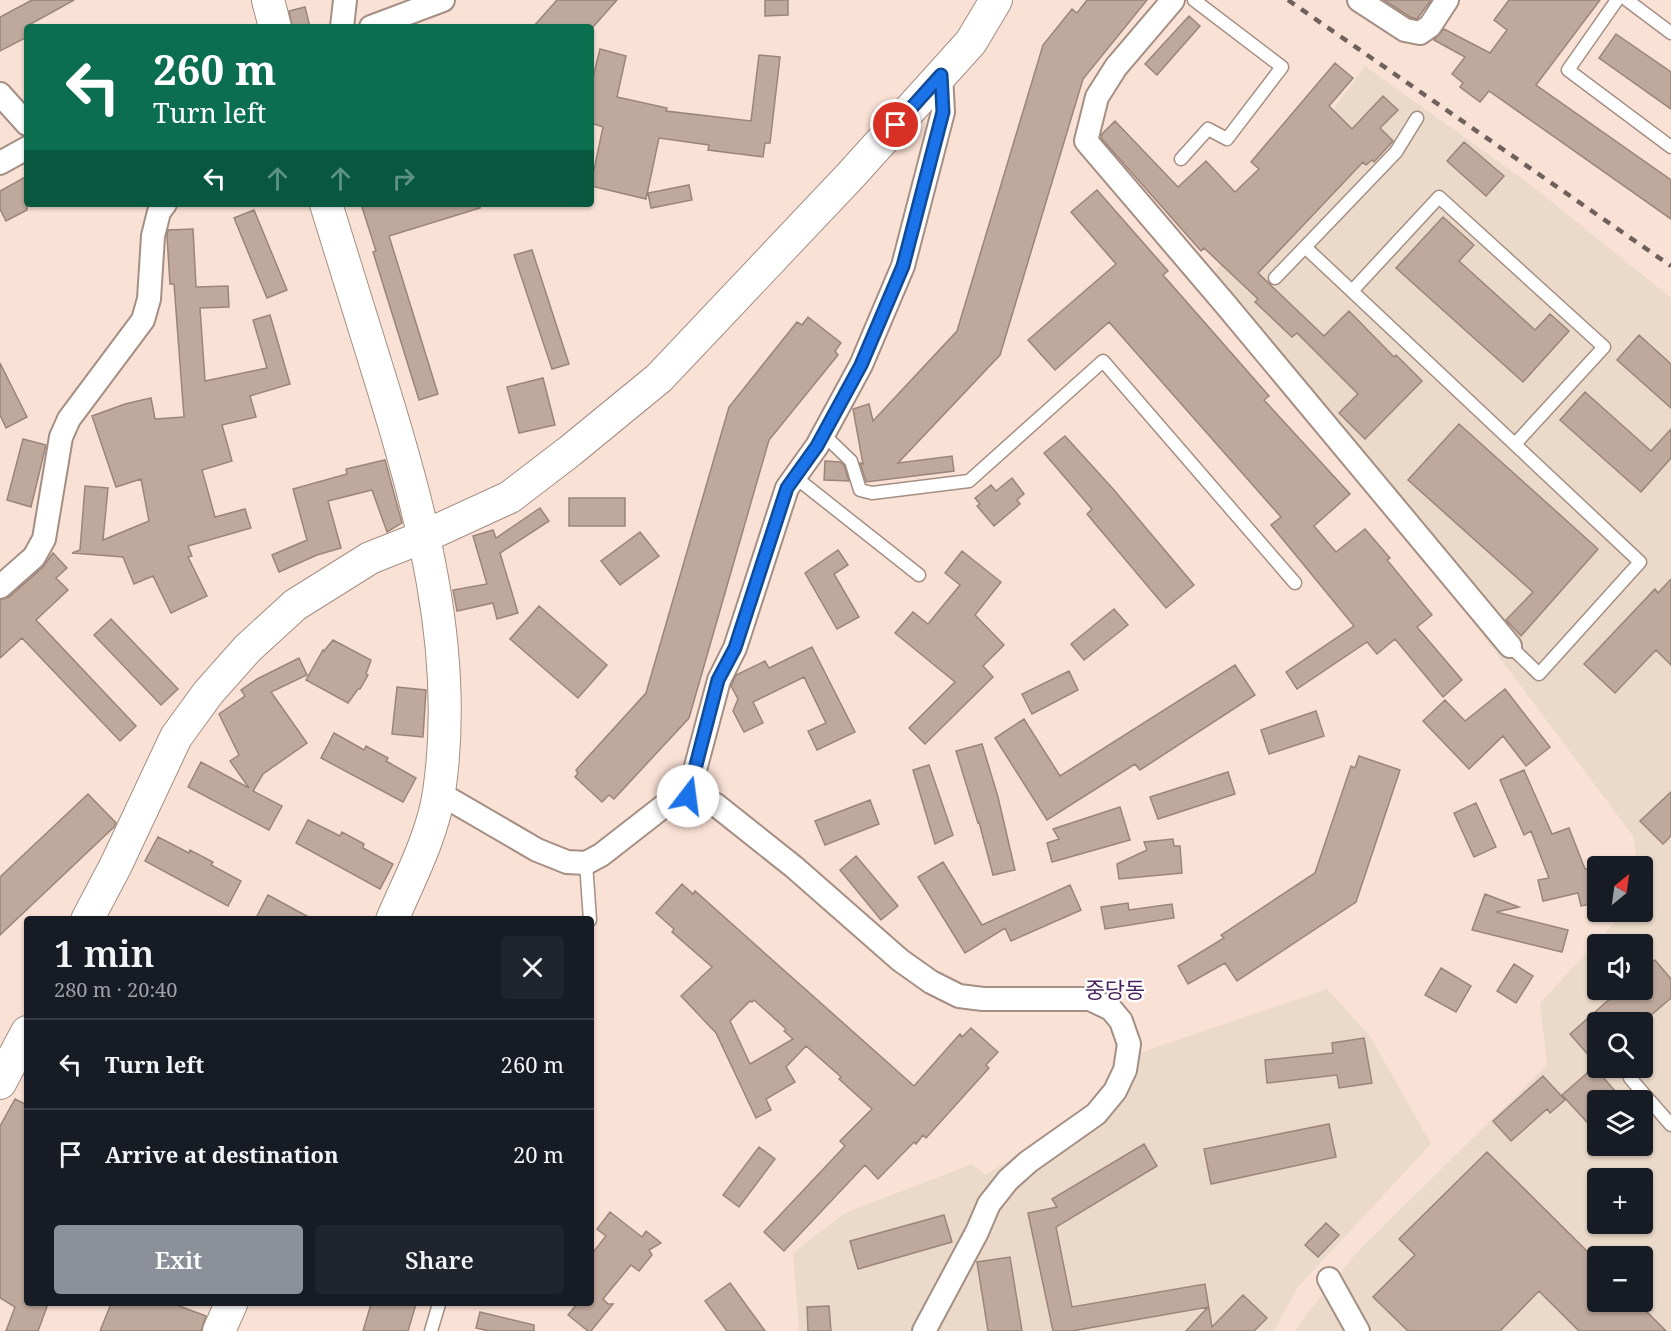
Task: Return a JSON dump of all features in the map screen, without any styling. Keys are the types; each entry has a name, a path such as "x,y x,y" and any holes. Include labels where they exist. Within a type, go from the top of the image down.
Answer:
{"street":[{"path":"268,0 274,24"},
{"path":"342,24 345,0"},
{"path":"378,24 443,0"},
{"path":"89,916 116,865 176,737 208,693 247,649 295,605 370,558 423,537 510,496 570,451 659,378 851,176 971,42 996,0"},
{"path":"1173,0 1116,67 1103,87 1097,97 1086,141 1510,646"},
{"path":"1359,0 1405,30 1420,33 1430,26 1447,0"},
{"path":"688,796 718,680 735,648 787,488 823,434 861,365 903,266 943,112 941,75"},
{"path":"0,94 24,121"},
{"path":"0,163 24,150"},
{"path":"0,587 34,557 44,539 61,437 69,419 142,320 149,299 153,236 162,207"},
{"path":"327,207 408,471 442,640 446,700 439,793 433,821 394,916"},
{"path":"439,793 537,850 567,862 586,863 601,855 678,795 699,796 716,805 794,867 900,960 941,987 959,996 983,999 1090,999 1111,1010 1120,1021 1129,1044 1125,1070 1115,1091 1096,1114 1028,1162 1008,1180 989,1203 924,1331"},
{"path":"0,1083 24,1038"},
{"path":"1329,1279 1358,1331"},
{"path":"219,1331 230,1306"}],"lane":[{"path":"1181,159 1208,129 1227,139 1282,67 1194,0"},
{"path":"1617,0 1568,70 1671,147"},
{"path":"1627,0 1671,33"},
{"path":"1275,278 1396,152 1417,117"},
{"path":"1352,291 1439,197 1604,347 1515,444"},
{"path":"1305,247 1640,562 1539,674 1510,646"},
{"path":"823,434 851,461 860,490 872,493 969,481 1103,361 1295,583"},
{"path":"795,477 919,575"},
{"path":"586,863 590,916"},
{"path":"1630,1078 1671,1125"},
{"path":"432,1331 438,1306"}],"shaded area":[{"path":"1365,66 1531,185 1671,298 1671,1331 1295,1331 1358,1251 1547,1065 1540,1003 1587,952 1587,1000 1653,1000 1653,934 1604,934 1615,922 1653,922 1653,856 1636,856 1633,836 1213,275"},
{"path":"1327,989 1370,1036 1431,1144 1298,1287 1274,1331 799,1331 793,1253 845,1213 972,1164 985,1175 1071,1122 1108,1085 1116,1061"}],"building":[{"path":"32,0 74,0 31,24 24,24 24,39 0,51 0,17"},
{"path":"557,0 617,0 594,26 594,24 536,24"},
{"path":"765,0 788,0 788,15 765,16"},
{"path":"1087,0 1147,0 1083,79 1000,355 898,463 952,456 954,471 866,482 860,463 863,464 853,409 869,404 873,421 957,331 1043,45 1072,9 1077,13"},
{"path":"1384,0 1431,0 1417,19"},
{"path":"1509,0 1600,0 1536,85 1671,180 1671,219 1489,91 1480,102 1460,87 1463,83 1452,74 1465,57 1434,40 1444,29 1490,53 1507,30 1494,20"},
{"path":"305,7 309,24 291,24 289,11"},
{"path":"1189,16 1200,26 1157,75 1145,64"},
{"path":"1616,34 1671,72 1671,109 1599,58"},
{"path":"600,49 626,56 617,97 667,108 666,111 751,121 759,55 780,57 770,143 765,143 763,157 708,150 709,145 659,138 646,199 594,187 594,170 603,127 594,124 594,73"},
{"path":"1335,63 1353,78 1329,106 1352,129 1383,96 1398,110 1380,128 1393,141 1374,162 1372,160 1366,165 1363,162 1258,273 1324,336 1349,311 1394,357 1396,355 1422,381 1365,439 1339,413 1358,394 1297,333 1292,337 1255,302 1258,299 1204,248 1201,251 1101,138 1115,121 1178,187 1206,161 1235,192 1259,169 1251,162"},
{"path":"1464,142 1504,176 1486,196 1447,161"},
{"path":"24,178 24,207 27,207 27,210 6,221 0,209 0,191"},
{"path":"689,185 692,200 651,208 648,193"},
{"path":"1097,190 1168,271 1163,275 1269,396 1264,400 1350,494 1314,526 1336,552 1365,529 1390,558 1387,560 1432,615 1417,627 1462,680 1443,697 1395,639 1377,654 1367,642 1297,689 1286,672 1354,626 1271,525 1281,517 1109,322 1055,370 1028,340 1116,264 1071,212"},
{"path":"362,207 480,207 389,236 438,394 419,400 373,252 376,251"},
{"path":"254,210 287,290 267,298 234,218"},
{"path":"1443,217 1474,245 1459,261 1535,330 1550,314 1569,331 1523,382 1396,268"},
{"path":"193,229 196,287 228,286 229,307 200,308 205,381 267,368 253,320 270,315 290,384 250,396 256,417 222,425 232,461 202,470 215,517 245,509 251,528 188,546 192,556 188,557 207,596 171,613 153,576 134,584 123,557 72,553 80,550 85,486 108,488 103,540 149,521 141,479 116,487 92,416 125,404 151,398 155,419 184,417 174,284 170,284 167,236 168,230"},
{"path":"532,250 569,364 552,369 514,255"},
{"path":"808,317 841,343 835,351 838,355 769,440 689,718 614,799 609,795 602,802 575,777 578,773 576,770 646,693 729,407 797,322 802,325"},
{"path":"1639,335 1671,364 1671,408 1617,360"},
{"path":"0,363 27,417 6,428 0,415"},
{"path":"543,378 555,425 519,433 507,387"},
{"path":"1585,392 1651,451 1671,429 1671,458 1641,492 1560,420"},
{"path":"1459,424 1598,549 1521,636 1506,620 1533,592 1408,480"},
{"path":"1065,436 1194,585 1166,608 1087,514 1092,509 1044,453"},
{"path":"23,439 46,445 31,507 7,500"},
{"path":"385,460 402,523 387,532 372,490 328,501 341,548 317,555 279,572 272,555 307,540 293,489 347,474 346,469"},
{"path":"825,461 840,462 844,465 849,481 824,480"},
{"path":"1012,478 1024,494 1017,500 1020,504 994,526 977,506 980,504 975,498 991,485 996,491"},
{"path":"569,498 625,498 625,526 569,526"},
{"path":"540,508 549,521 500,553 518,613 497,619 493,603 457,611 453,590 487,584 473,536 493,530 496,538"},
{"path":"640,532 659,556 620,585 601,561"},
{"path":"838,550 848,565 834,574 859,617 837,629 805,573"},
{"path":"962,551 1001,582 975,615 1004,645 983,666 993,677 925,744 909,728 955,682 895,633 913,612 928,624 960,585 945,573"},
{"path":"53,553 67,568 56,578 68,590 36,620 136,726 120,741 22,638 0,658 0,600 9,597 43,567"},
{"path":"1671,579 1671,665 1656,650 1615,693 1584,664 1655,589 1658,593"},
{"path":"539,606 607,665 578,698 510,639"},
{"path":"1114,609 1128,625 1084,660 1071,644"},
{"path":"111,619 178,689 161,705 94,635"},
{"path":"333,640 371,660 366,674 368,675 348,703 306,680 323,650"},
{"path":"812,647 855,732 817,750 808,731 826,723 804,677 753,702 763,723 744,732 733,711 738,699 731,686 736,675 765,661 769,668"},
{"path":"299,658 307,675 271,692 307,743 263,774 253,791 282,806 269,830 188,787 201,762 249,788 230,761 239,755 219,714 245,696 241,690 257,679"},
{"path":"1235,665 1255,695 1140,770 1135,764 1047,820 995,738 1024,719 1060,776"},
{"path":"1069,671 1078,690 1032,714 1022,694"},
{"path":"397,687 426,690 423,737 392,734"},
{"path":"1505,689 1550,747 1526,766 1503,736 1469,769 1423,721 1445,700 1465,721"},
{"path":"1316,711 1324,736 1269,754 1261,730"},
{"path":"334,733 364,750 366,746 388,758 386,761 416,778 403,802 321,758"},
{"path":"982,744 998,797 1015,870 993,875 956,751"},
{"path":"1359,756 1400,770 1356,902 1237,981 1225,963 1188,984 1178,966 1224,938 1221,935 1315,873 1351,766 1355,768"},
{"path":"929,765 953,835 935,844 913,770"},
{"path":"1524,770 1552,834 1569,828 1585,869 1587,869 1587,905 1581,906 1578,893 1543,901 1538,880 1549,878 1531,831 1524,835 1500,780"},
{"path":"1228,772 1235,794 1158,819 1150,797"},
{"path":"1671,792 1671,836 1663,844 1640,821"},
{"path":"88,794 116,823 114,827 0,935 0,877"},
{"path":"870,800 879,824 825,845 815,821"},
{"path":"1476,803 1496,847 1474,857 1454,813"},
{"path":"1120,807 1130,840 1052,862 1047,843 1059,839 1053,829"},
{"path":"308,820 340,836 342,832 364,844 363,848 393,864 380,889 296,843"},
{"path":"158,837 213,862 211,865 241,881 228,906 145,861"},
{"path":"1173,839 1174,846 1180,846 1182,873 1119,879 1117,864 1147,850 1144,842"},
{"path":"856,856 898,906 881,920 840,870"},
{"path":"943,862 982,925 1070,885 1081,910 1011,941 1005,928 965,953 918,877"},
{"path":"682,884 693,894 695,891 914,1086 960,1034 962,1037 971,1028 998,1052 986,1065 989,1068 926,1138 923,1135 916,1144 914,1142 878,1179 865,1165 784,1251 764,1232 845,1146 840,1141 872,1109 806,1046 786,1067 795,1082 766,1099 771,1110 756,1118 716,1033 681,996 712,967 672,932 674,929 656,913","holes":["754,1000 786,1029 784,1031 793,1039 750,1064 730,1021 750,1001"]},
{"path":"1485,894 1519,907 1496,912 1568,930 1562,952 1472,930"},
{"path":"268,895 307,916 257,916"},
{"path":"1128,903 1129,910 1172,904 1174,918 1105,929 1101,907"},
{"path":"1655,960 1671,979 1671,998 1653,1014 1595,1012 1609,1000 1653,1000 1653,962"},
{"path":"1514,964 1533,976 1516,1003 1497,991"},
{"path":"1441,968 1471,986 1456,1012 1425,995"},
{"path":"1587,1019 1587,1053 1570,1034"},
{"path":"1364,1038 1372,1083 1339,1088 1337,1075 1267,1083 1265,1060 1333,1053 1332,1043"},
{"path":"1587,1073 1587,1078 1604,1078 1614,1090 1587,1090 1587,1122 1562,1095"},
{"path":"1543,1076 1565,1100 1550,1113 1547,1109 1511,1141 1493,1121"},
{"path":"15,1099 24,1104 24,1306 47,1306 38,1331 6,1331 15,1307 0,1298 0,1126"},
{"path":"1329,1124 1336,1157 1211,1184 1204,1149"},
{"path":"1144,1144 1157,1166 1056,1227 1072,1307 1205,1284 1212,1327 1243,1295 1267,1318 1254,1331 1186,1331 1208,1307 1072,1331 1053,1331 1028,1213 1057,1207 1052,1199"},
{"path":"759,1147 775,1159 739,1207 723,1195"},
{"path":"1487,1152 1587,1251 1587,1312 1647,1312 1666,1331 1579,1331 1539,1291 1500,1331 1408,1331 1373,1297 1415,1255 1399,1239"},
{"path":"610,1212 642,1237 646,1231 661,1243 649,1250 652,1255 639,1271 631,1265 603,1299 608,1304 613,1304 591,1331 588,1331 568,1315 575,1306 594,1306 594,1251 606,1236 597,1229"},
{"path":"944,1215 952,1242 858,1269 850,1241"},
{"path":"1326,1223 1339,1235 1318,1257 1305,1245"},
{"path":"1010,1257 1022,1331 988,1331 977,1262"},
{"path":"730,1283 765,1331 727,1331 705,1301"},
{"path":"110,1306 179,1306 206,1316 201,1331 100,1331"},
{"path":"370,1306 415,1306 408,1331 363,1331"},
{"path":"829,1306 831,1331 808,1331 807,1307"},
{"path":"480,1312 534,1325 534,1331 489,1331 476,1328"}],"railway":[{"path":"1288,0 1671,266"}],"district":[{"name":"중당동","path":"1115,989"}],"route":[{"path":"688,796 718,680 735,648 787,488 817,446 861,365 903,266 943,112 941,75 896,125"}]}
